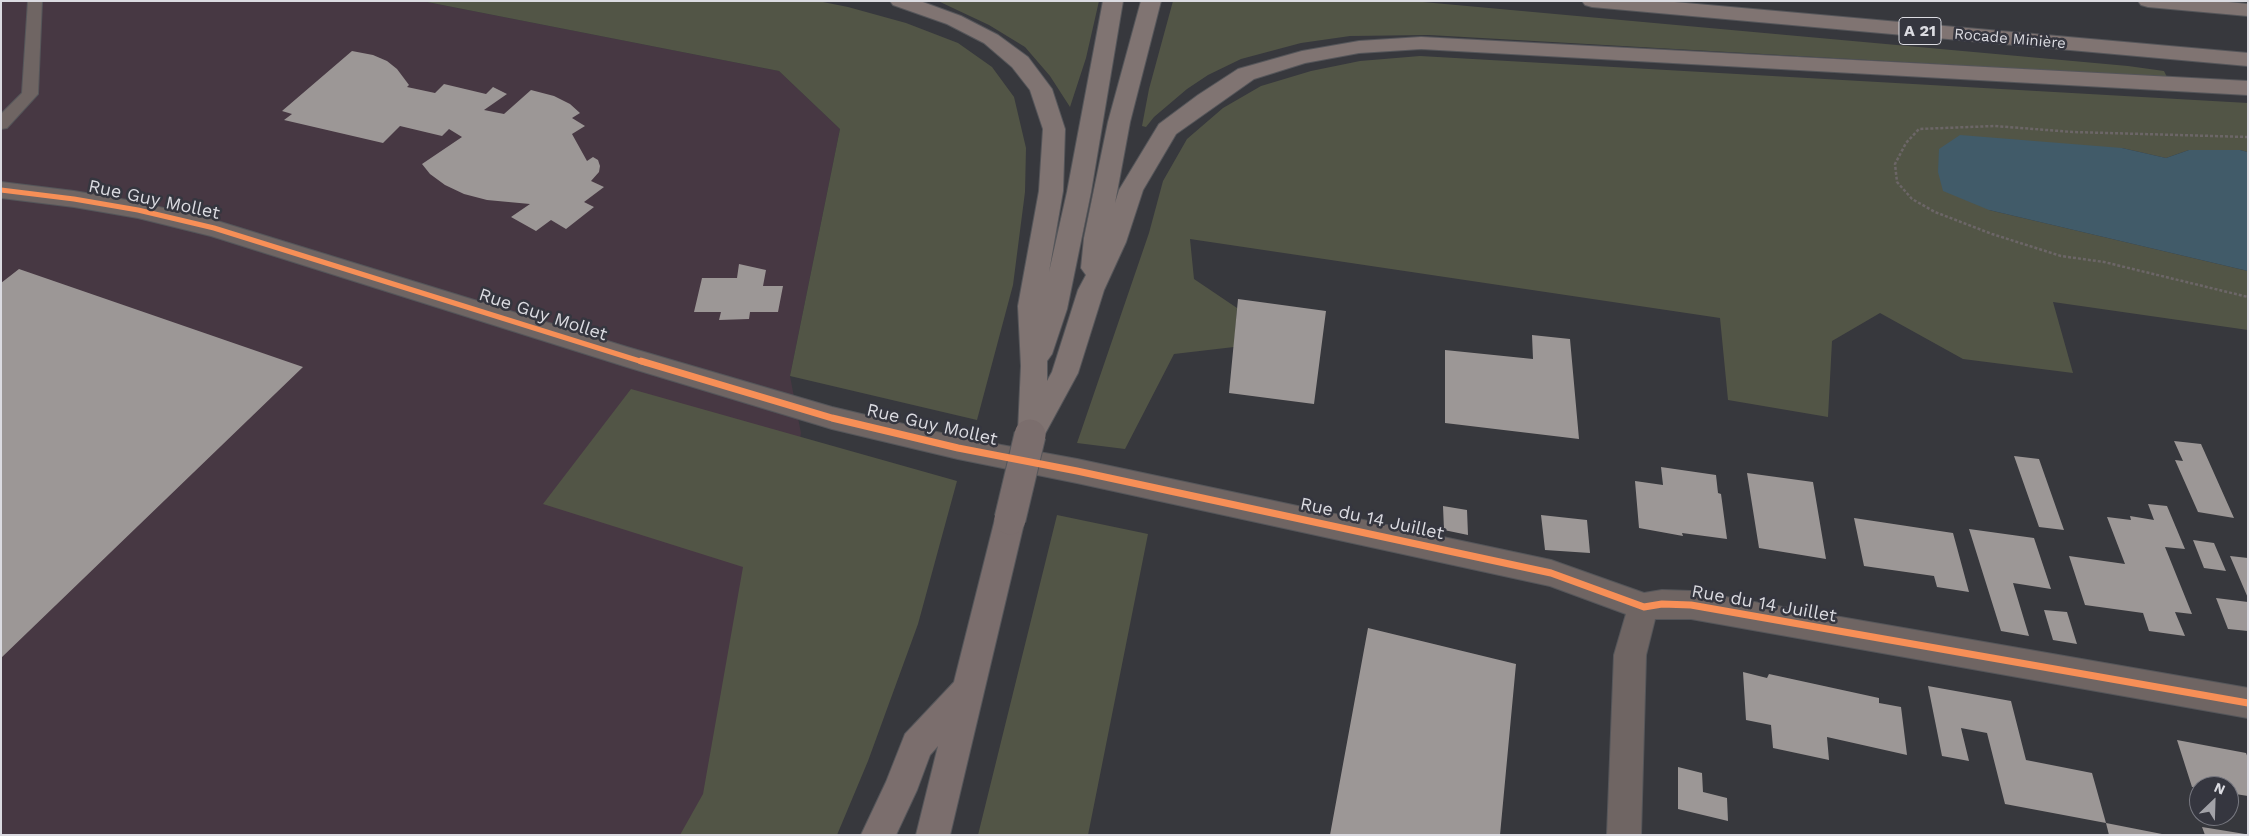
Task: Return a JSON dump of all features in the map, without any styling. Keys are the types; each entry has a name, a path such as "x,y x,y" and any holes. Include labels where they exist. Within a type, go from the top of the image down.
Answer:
{"highway":[{"path":"900,1 954,20 991,39 1020,62 1041,89 1054,129 1051,191 1031,306 1034,366 1030,435"},
{"name":"Rocade Minière","path":"1592,1 2248,60"},
{"path":"2148,1 2248,10"},
{"path":"1034,366 1056,300 1079,192 1112,8"},
{"path":"1091,290 1096,238 1119,122 1149,9"},
{"path":"1030,435 1065,373 1091,290 1114,242 1131,190 1167,129 1206,100 1246,74 1302,57 1358,47 1421,44 2248,88"}],"main road":[{"path":"933,835 1030,435"},
{"path":"878,835 900,790 917,746 967,690"}],"street":[{"name":"Rue Guy Mollet","path":"1,190 93,202 214,228 627,357 824,415 958,448 1077,471"},
{"name":"Rue du 14 Juillet","path":"1077,471 1551,573 1644,607 1662,604 1692,605 2248,703"},
{"path":"1624,835 1630,655 1636,628 1644,607"}],"lane":[{"path":"1,124 30,94 35,1"}],"path":[{"path":"2248,137 2073,132 1994,126 1919,129 1906,143 1894,164 1897,182 1912,199 1936,212 1992,234 2061,256 2104,262 2248,298"}],"shaded area":[{"path":"1,1 422,1 779,71 840,129 790,376 801,433 736,835 1,835"}],"green space":[{"path":"422,1 818,1 906,23 958,43 992,67 1014,97 1026,148 1025,192 1013,285 977,420 790,376 840,129 779,71"},
{"path":"938,1 1099,1 1086,58 1070,107 1050,76 1025,47 989,25"},
{"path":"1173,1 1412,1 2128,66 2164,71 2167,77 1429,35 1350,36 1301,43 1241,59 1208,75 1187,89 1154,117 1146,127 1142,126 1149,89"},
{"path":"1420,56 2248,103 2248,152 2240,150 2189,150 2166,158 2122,148 2097,148 1989,210 2248,271 2248,330 2053,302 2073,373 1963,359 1880,313 1832,341 1828,417 1728,400 1720,318 1190,239 1194,279 1237,308 1234,347 1174,354 1125,449 1077,443 1149,233 1163,181 1187,139 1223,108 1261,86 1311,71 1360,61"},
{"path":"631,389 957,481 918,624 868,761 837,835 680,835 703,794 743,567 543,504"},
{"path":"1057,515 1148,534 1088,835 978,835"}],"water":[{"path":"1960,135 2122,148 2166,158 2189,150 2240,150 2248,152 2248,271 1989,210 1943,191 1938,172 1939,149"}],"building":[{"path":"352,51 373,55 387,61 397,69 409,85 407,87 435,93 444,84 486,94 493,87 507,94 484,110 504,114 531,90 554,96 570,104 580,113 572,118 585,126 572,134 587,161 593,157 598,160 600,166 599,172 591,181 604,187 584,202 594,207 566,229 551,220 536,231 511,217 530,204 487,200 464,194 445,185 430,174 422,164 462,137 449,129 442,136 400,126 383,143 284,120 292,114 282,111"},
{"path":"739,264 766,270 763,286 783,286 778,312 750,312 749,319 719,320 721,312 694,312 702,278 737,278"},
{"path":"19,269 303,367 1,658 1,283"},
{"path":"1238,299 1326,311 1314,404 1229,393"},
{"path":"1532,335 1570,339 1579,439 1445,423 1445,350 1533,359"},
{"path":"2174,441 2201,444 2234,518 2198,512 2175,460 2183,461"},
{"path":"2014,456 2039,459 2064,530 2039,527"},
{"path":"1661,467 1716,475 1718,493 1721,494 1727,539 1682,533 1683,536 1639,528 1635,481 1663,485"},
{"path":"1747,473 1813,482 1826,559 1759,548"},
{"path":"2148,504 2167,506 2185,549 2165,547 2192,614 2175,612 2185,636 2149,631 2143,613 2085,605 2069,556 2125,564 2107,517 2131,520 2130,516 2154,520"},
{"path":"1443,506 1467,510 1468,535 1444,530"},
{"path":"1541,515 1587,520 1590,553 1545,550"},
{"path":"1854,518 1953,533 1969,592 1937,587 1934,576 1864,566"},
{"path":"1969,529 2034,538 2051,589 2013,583 2029,636 2001,631"},
{"path":"2193,540 2214,543 2226,571 2204,568"},
{"path":"2230,556 2248,558 2248,598"},
{"path":"2216,598 2248,602 2248,631 2228,629"},
{"path":"2044,610 2067,612 2077,644 2053,640"},
{"path":"1368,628 1516,664 1500,835 1330,835"},
{"path":"1743,672 1767,678 1769,674 1879,698 1879,703 1901,707 1907,755 1827,737 1829,760 1773,748 1771,725 1746,720"},
{"path":"1928,686 2011,701 2026,760 2092,773 2106,823 2005,804 1987,733 1961,728 1969,761 1942,756"},
{"path":"2177,740 2246,753 2248,758 2248,796 2239,795 2239,776 2189,776 2189,778"},
{"path":"1678,767 1702,773 1703,792 1727,798 1728,821 1678,809"},
{"path":"2106,823 2167,835 2109,835"},
{"path":"2202,827 2245,834 2205,835"}],"cycle path":[{"path":"1,190 74,199 138,210 214,228 627,357 832,418 958,448 1077,471 1551,573 1644,607 1662,604 1691,605 2248,703"}]}
